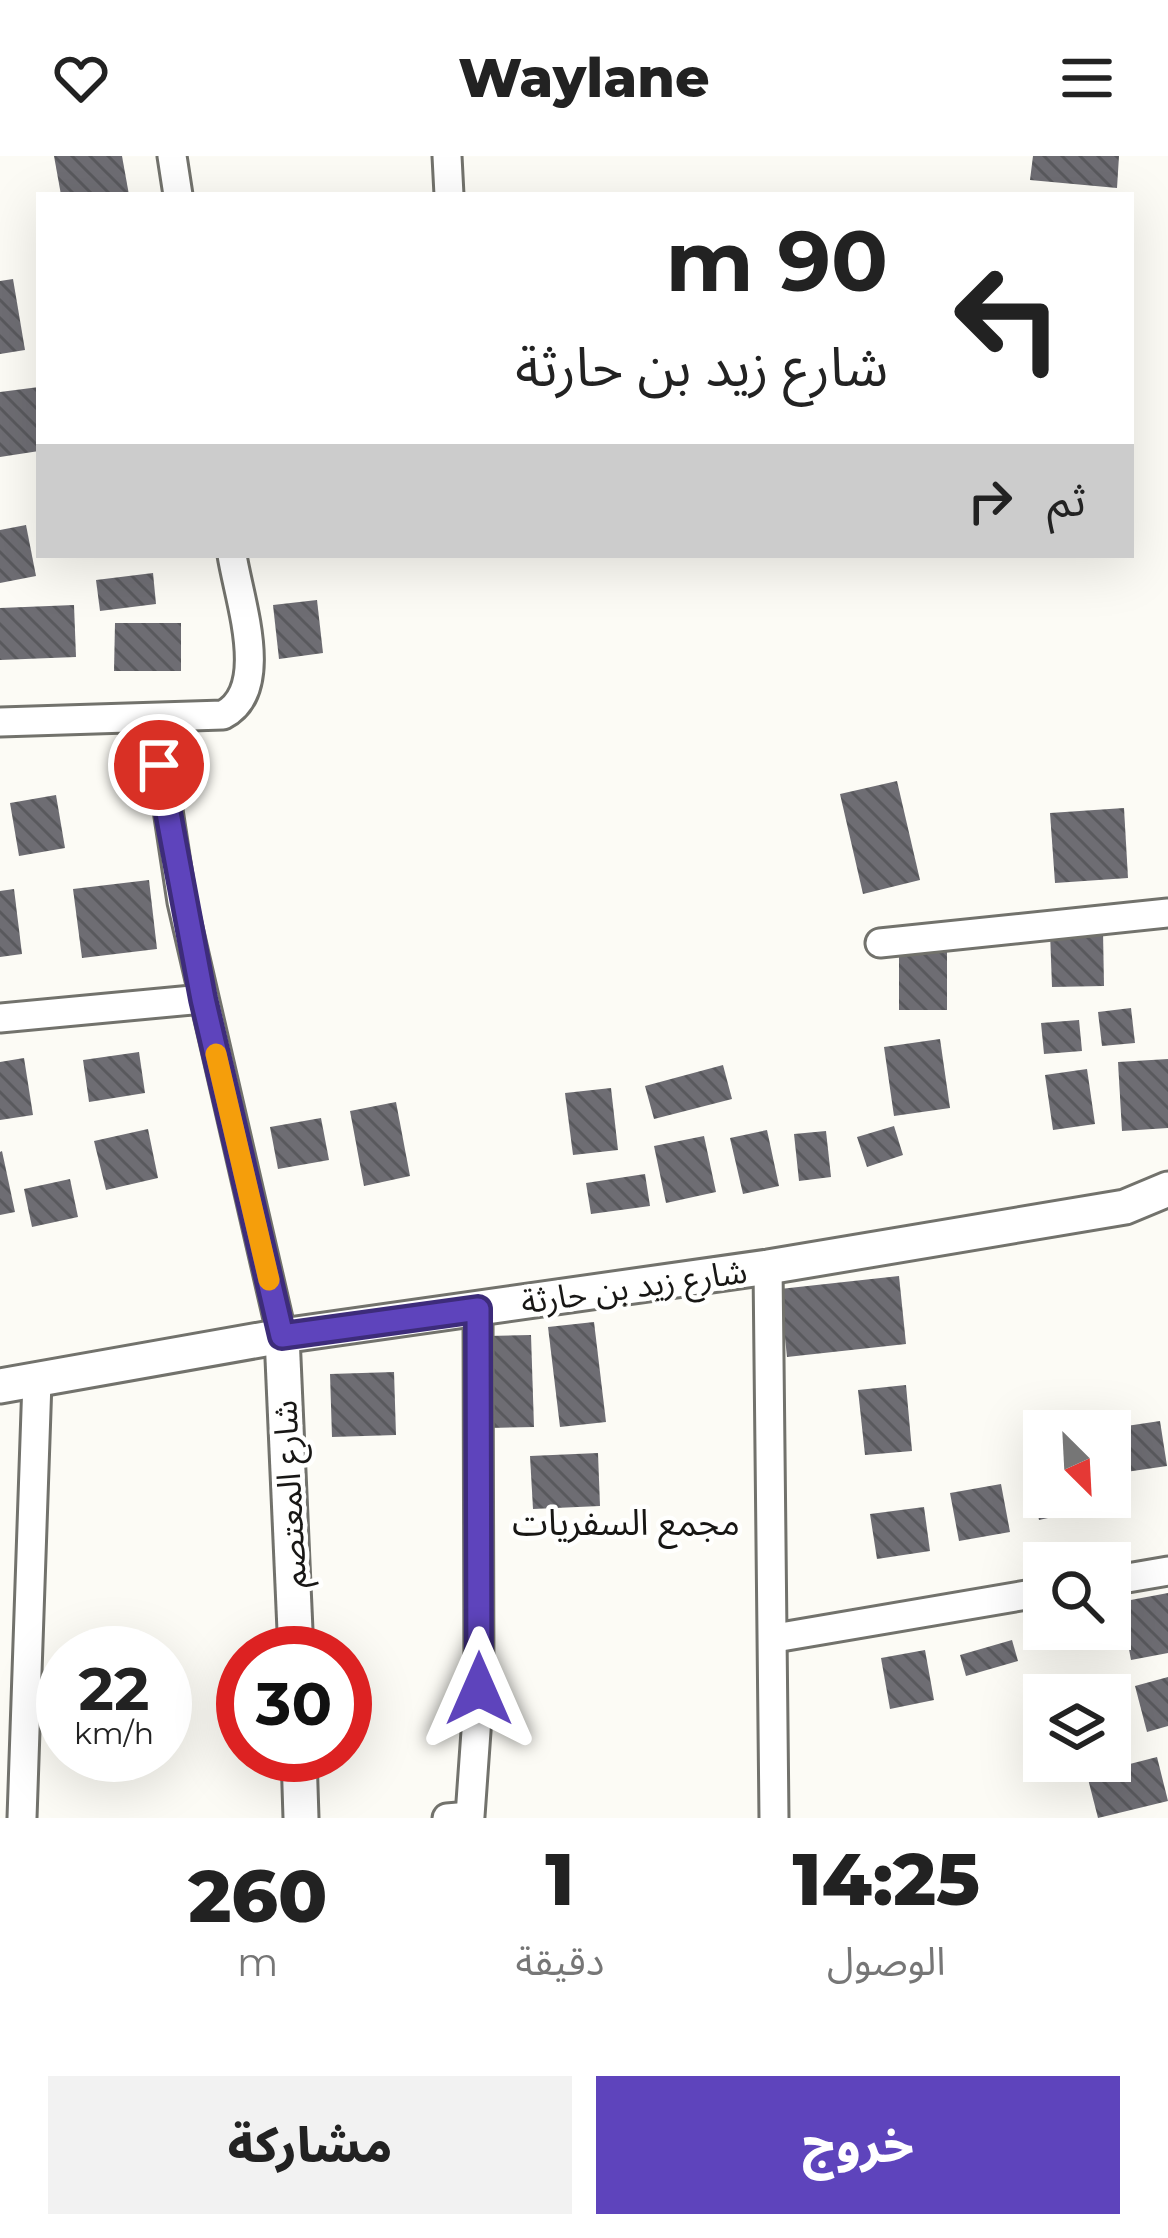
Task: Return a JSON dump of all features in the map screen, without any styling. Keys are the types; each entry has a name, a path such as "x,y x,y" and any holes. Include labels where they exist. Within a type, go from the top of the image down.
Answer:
{"street":[{"path":"172,156 178,192"},
{"path":"447,156 449,192"},
{"path":"0,722 223,716 244,697 249,666 232,558"},
{"path":"154,718 165,812 203,999 282,1336"},
{"path":"880,943 1168,913"},
{"path":"0,1018 203,999"},
{"name":"شارع زيد بن حارثة","path":"0,1386 282,1336 768,1268 1125,1207 1168,1189"},
{"name":"شارع زيد بن حارثة","path":"1125,1207 1168,1213"},
{"path":"768,1268 766,1426 776,1638 774,1818"},
{"path":"462,1817 479,1689 478,1309"},
{"name":"شارع المعتصم","path":"282,1336 295,1626"},
{"path":"22,1818 12,1761 37,1381"},
{"path":"1131,1577 1168,1571"},
{"path":"776,1638 1023,1596"},
{"path":"300,1782 301,1818"}],"building":[{"path":"54,156 122,156 128,192 60,192"},
{"path":"1033,156 1119,156 1117,188 1030,180"},
{"path":"13,279 25,350 0,354 0,281"},
{"path":"36,387 36,451 0,457 0,392"},
{"path":"26,525 36,576 0,583 0,530"},
{"path":"153,573 156,604 100,611 96,580"},
{"path":"317,600 323,653 279,659 273,605"},
{"path":"74,605 76,657 0,660 0,608"},
{"path":"115,623 181,623 181,671 114,671"},
{"path":"897,781 920,880 863,894 840,794"},
{"path":"56,795 65,848 19,856 10,803"},
{"path":"1124,808 1128,878 1055,883 1050,813"},
{"path":"149,880 157,949 82,958 73,889"},
{"path":"14,889 22,954 0,957 0,891"},
{"path":"1103,931 1104,986 1052,987 1050,932"},
{"path":"899,951 947,951 947,1010 899,1010"},
{"path":"1131,1008 1135,1043 1102,1046 1098,1012"},
{"path":"1079,1020 1082,1051 1044,1054 1041,1023"},
{"path":"940,1039 950,1108 894,1116 884,1047"},
{"path":"139,1052 145,1093 89,1102 83,1060"},
{"path":"24,1058 33,1115 0,1120 0,1062"},
{"path":"1168,1059 1168,1128 1122,1131 1118,1062"},
{"path":"723,1065 732,1099 654,1119 645,1086"},
{"path":"1087,1069 1095,1124 1053,1130 1045,1075"},
{"path":"611,1088 618,1150 573,1155 565,1093"},
{"path":"396,1102 410,1176 364,1186 350,1111"},
{"path":"321,1118 329,1160 278,1169 270,1127"},
{"path":"894,1126 903,1155 867,1167 857,1137"},
{"path":"148,1129 158,1178 106,1190 94,1141"},
{"path":"767,1130 779,1186 743,1194 730,1138"},
{"path":"826,1131 831,1177 799,1181 794,1134"},
{"path":"704,1136 716,1192 666,1203 654,1146"},
{"path":"0,1152 15,1212 0,1215"},
{"path":"645,1174 650,1206 591,1214 586,1183"},
{"path":"70,1179 78,1217 32,1227 24,1189"},
{"path":"899,1276 906,1344 787,1357 780,1289"},
{"path":"594,1322 606,1422 560,1427 548,1327"},
{"path":"531,1335 534,1427 489,1428 486,1336"},
{"path":"394,1372 396,1435 332,1437 330,1374"},
{"path":"906,1385 912,1451 865,1455 858,1390"},
{"path":"1160,1421 1167,1466 1131,1471 1131,1425"},
{"path":"598,1453 600,1506 533,1509 530,1456"},
{"path":"1001,1484 1010,1532 959,1541 950,1493"},
{"path":"924,1507 930,1551 877,1559 870,1514"},
{"path":"1168,1593 1168,1653 1131,1660 1131,1600"},
{"path":"1012,1640 1018,1661 966,1676 960,1655"},
{"path":"925,1650 934,1700 890,1709 881,1658"},
{"path":"1168,1677 1168,1726 1147,1732 1135,1686"},
{"path":"1157,1757 1168,1801 1098,1818 1089,1782 1131,1782 1131,1764"}],"slow traffic":[{"path":"216,1054 269,1280"}],"district":[{"name":"مجمع السفريات","path":"626,1522"}],"route":[{"path":"159,765 182,902 282,1336 478,1309 479,1689"}]}
